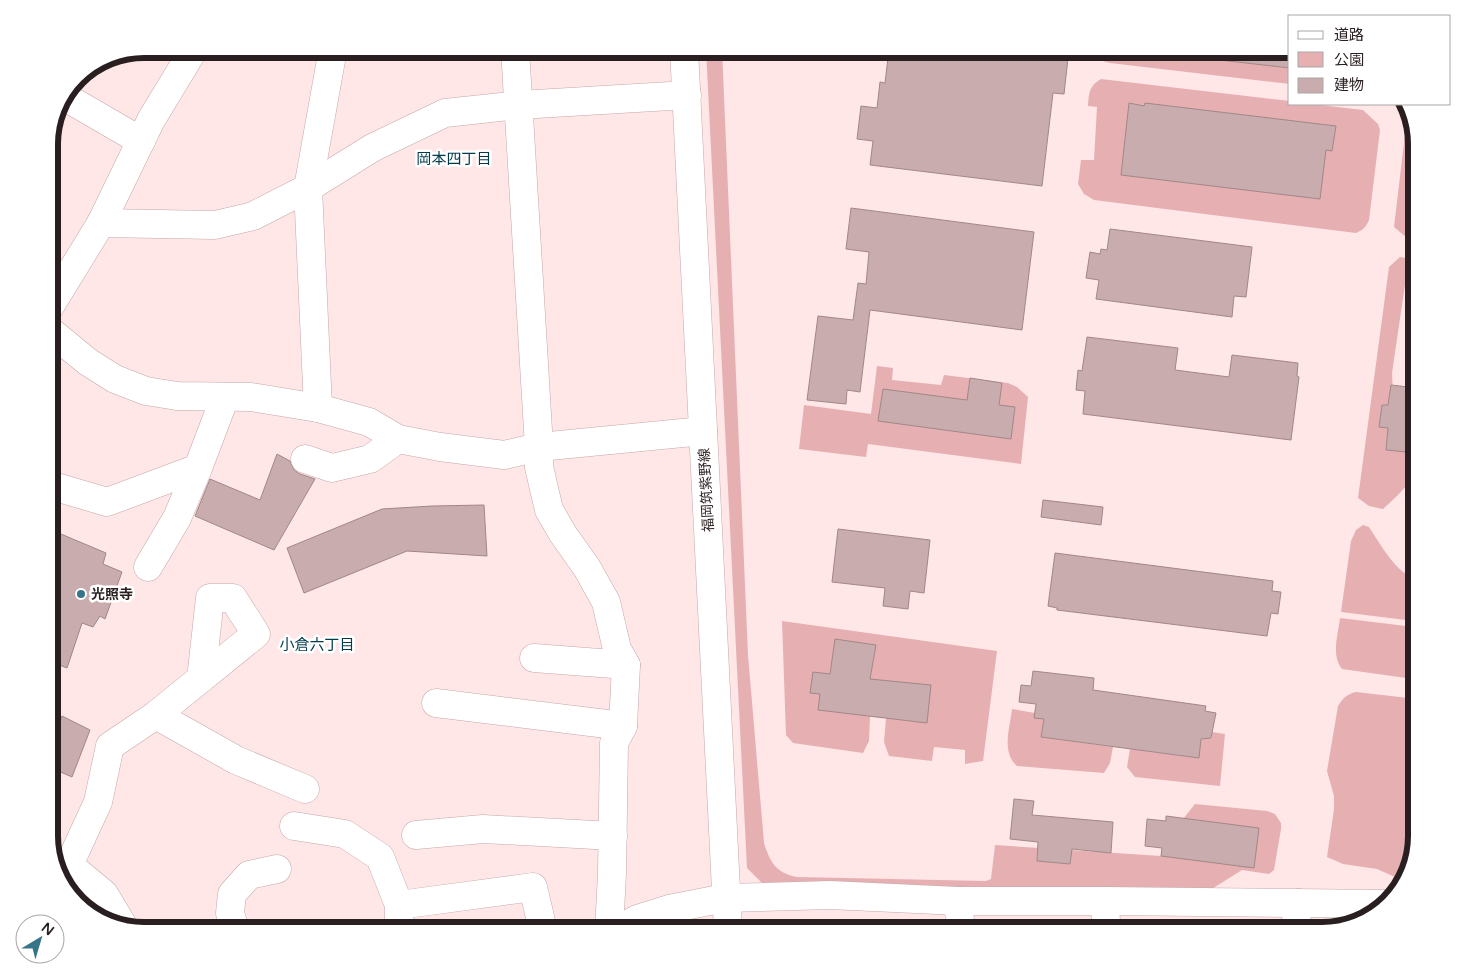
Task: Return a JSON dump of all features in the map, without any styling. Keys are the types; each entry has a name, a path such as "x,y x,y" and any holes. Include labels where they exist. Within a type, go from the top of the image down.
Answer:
{"street":[{"path":"58,293 101,223 151,120 189,58"},
{"path":"318,408 308,188 331,58"},
{"path":"516,58 539,467 549,510 587,568 606,602 617,649 626,665 623,726 614,743 609,922"},
{"name":"福岡筑紫野線","path":"684,58 727,922"},
{"path":"101,223 215,225 253,216 308,188 372,148 445,113 519,105 686,95"},
{"path":"70,100 141,141"},
{"path":"58,337 88,362 115,379 146,391 251,398 318,408 369,422 398,439 440,447 504,455 539,447 703,431"},
{"path":"148,567 177,518 225,397"},
{"path":"305,459 332,468 370,459 398,439"},
{"path":"58,488 107,502 198,468"},
{"path":"534,658 626,665"},
{"path":"118,918 104,894 62,862 98,802 110,746 156,715 200,679"},
{"path":"436,703 623,726"},
{"path":"156,715 236,760 304,789"},
{"path":"294,826 345,834 380,857 399,917 533,887 542,922"},
{"path":"416,835 483,829 613,836"},
{"path":"233,922 230,913 232,894 249,875 277,869"},
{"path":"632,922 669,909 725,898 830,895 958,901 1375,904"},
{"path":"958,901 960,922"},
{"path":"1104,901 1106,922"},
{"path":"1296,922 1298,903"}],"green space":[{"path":"706,58 722,58 748,655 764,843 775,866 784,873 797,877 986,881 991,879 995,845 1161,856 1166,816 1183,819 1195,804 1267,811 1275,814 1281,823 1274,870 1269,874 1242,870 1207,892 764,885 747,868"},
{"path":"1288,58 1288,84 1110,63 1096,59"},
{"path":"1101,79 1288,101 1288,105 1320,105 1363,110 1378,124 1380,130 1368,222 1361,231 1356,233 1094,200 1084,194 1078,184 1081,160 1094,160 1097,107 1088,106 1088,101 1092,87"},
{"path":"1406,124 1408,133 1408,238 1394,227"},
{"path":"1400,257 1408,258 1408,278 1406,278 1392,373 1393,395 1408,397 1408,484 1383,509 1369,506 1358,498 1389,267"},
{"path":"877,366 893,368 892,380 941,385 944,375 1008,383 1017,387 1028,397 1021,464 868,444 866,457 799,449 804,405 871,414"},
{"path":"1363,525 1369,527 1396,565 1408,575 1408,615 1406,620 1341,612 1351,541 1356,530"},
{"path":"1340,618 1406,626 1406,631 1408,631 1408,659 1406,678 1342,669 1337,658"},
{"path":"782,621 997,651 983,761 965,764 965,750 934,747 932,761 889,756 884,742 886,718 870,716 869,741 863,753 793,743 786,735"},
{"path":"1356,692 1408,698 1408,846 1406,857 1397,878 1377,869 1343,864 1327,857 1334,796 1327,771 1338,706 1350,694"},
{"path":"1012,709 1035,713 1044,719 1041,737 1113,747 1110,763 1104,773 1017,766 1009,754 1008,747 1008,732"},
{"path":"1212,732 1225,734 1220,786 1135,777 1127,767 1130,749 1198,758 1201,739 1212,738"}],"building":[{"path":"888,58 1068,58 1064,94 1053,93 1042,186 870,165 873,141 857,139 861,106 877,108 880,82 885,83"},
{"path":"1219,58 1288,58 1288,68 1219,60"},
{"path":"1129,103 1144,106 1145,103 1336,126 1332,151 1326,150 1320,199 1121,175"},
{"path":"851,208 1034,232 1022,330 870,310 860,392 847,390 846,404 807,400 818,316 853,320 858,283 866,284 869,252 846,249"},
{"path":"1110,229 1252,247 1246,297 1234,296 1232,317 1096,299 1099,280 1086,278 1090,252 1100,254 1101,249 1107,250"},
{"path":"1087,337 1178,348 1175,370 1229,377 1232,355 1298,363 1297,376 1299,377 1291,440 1083,414 1085,391 1076,390 1078,370 1082,371"},
{"path":"970,378 1002,383 999,405 1015,407 1011,439 878,421 883,389 967,400"},
{"path":"1391,385 1408,387 1408,452 1386,450 1388,428 1379,427 1382,405 1388,405"},
{"path":"277,454 290,461 294,470 300,474 315,479 274,550 195,516 210,479 260,500"},
{"path":"1043,500 1103,507 1101,525 1041,517"},
{"path":"484,505 487,556 407,551 304,593 287,548 382,509"},
{"path":"838,529 930,540 924,593 910,591 908,609 883,606 885,588 832,582"},
{"name":"光照寺","path":"58,533 106,553 103,564 122,572 105,619 100,616 93,627 82,623 67,668 58,664"},
{"path":"1055,553 1273,581 1272,591 1281,592 1278,614 1271,613 1267,636 1057,610 1057,608 1048,606"},
{"path":"835,639 876,645 870,679 931,685 927,723 818,710 820,694 810,693 813,672 830,674"},
{"path":"1033,671 1094,678 1093,690 1206,706 1205,711 1216,713 1211,738 1201,739 1199,758 1041,737 1044,719 1034,718 1036,704 1019,702 1021,685 1031,686"},
{"path":"62,716 90,730 72,777 58,771 58,727"},
{"path":"1014,799 1034,801 1032,815 1113,822 1111,853 1072,849 1070,864 1037,861 1038,842 1010,839"},
{"path":"1166,816 1259,828 1254,868 1161,856 1162,848 1145,846 1147,819 1166,821"}],"place":[{"name":"光照寺","path":"81,594"}],"district":[{"name":"岡本四丁目","path":"454,159"},
{"name":"小倉六丁目","path":"317,645"}]}
